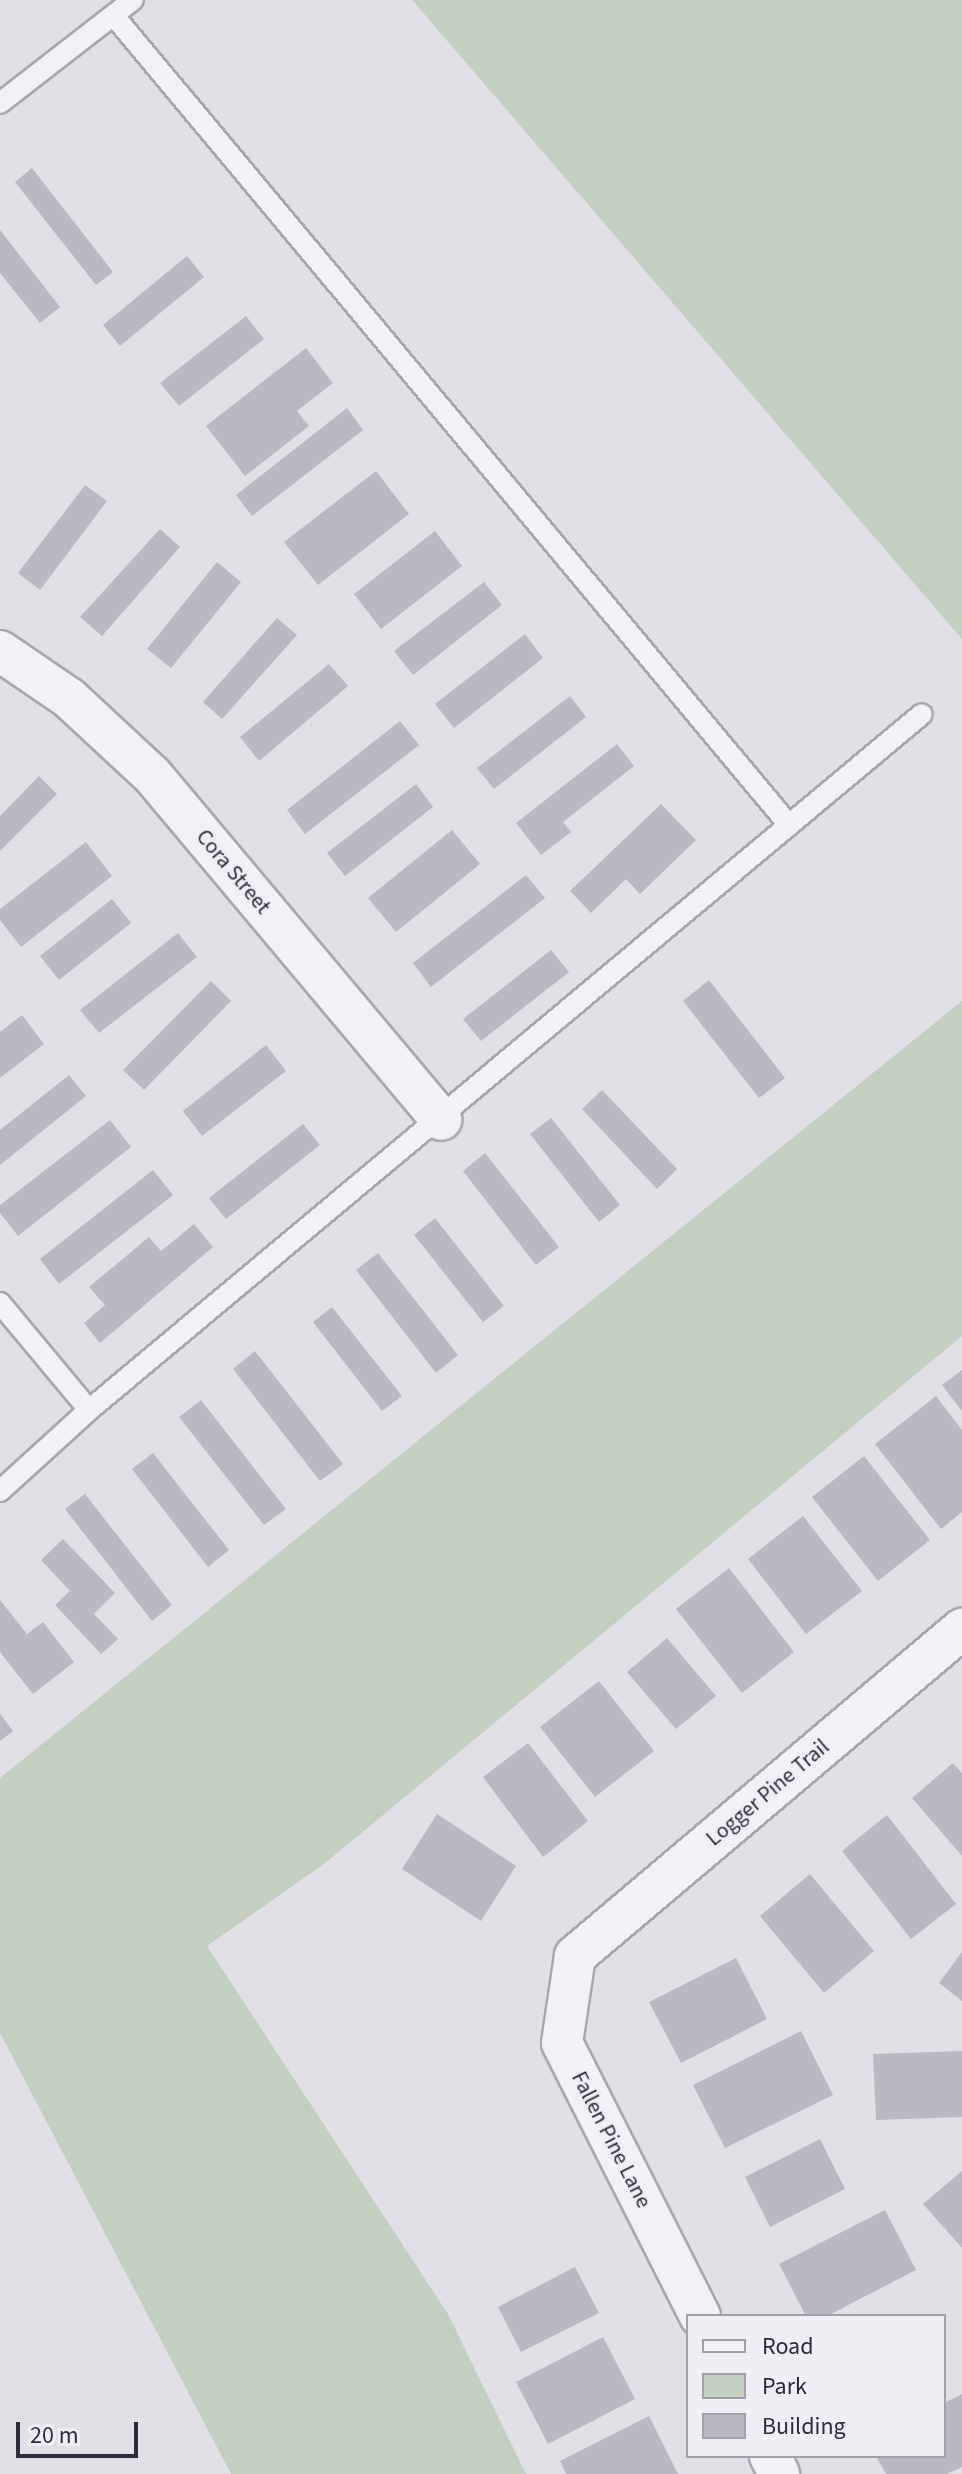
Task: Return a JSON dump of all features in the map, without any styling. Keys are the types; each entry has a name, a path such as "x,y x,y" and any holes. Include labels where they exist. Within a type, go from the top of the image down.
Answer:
{"street":[{"name":"Cora Street","path":"0,651 69,698 152,775 441,1120"},
{"name":"Logger Pine Trail","path":"575,1956 962,1629"},
{"name":"Fallen Pine Lane","path":"575,1956 562,2043 699,2314"}],"lane":[{"path":"0,103 133,0"},
{"path":"114,16 789,825"},
{"path":"0,1491 89,1410 441,1120 922,714"},
{"path":"0,1303 89,1410"}],"green space":[{"path":"412,0 962,0 962,639"},
{"path":"962,1001 962,1336 324,1864 207,1946 448,2314 526,2474 231,2474 0,2033 0,1778"}],"building":[{"path":"32,168 113,272 96,285 15,182"},
{"path":"0,230 60,307 40,323 0,273"},
{"path":"187,256 204,277 120,346 103,325"},
{"path":"246,316 264,339 179,406 160,383"},
{"path":"306,348 333,383 297,411 309,426 245,476 206,426"},
{"path":"347,408 363,430 252,516 236,495"},
{"path":"376,471 409,514 318,585 284,542"},
{"path":"85,485 107,501 40,590 18,573"},
{"path":"160,529 180,547 102,636 80,617"},
{"path":"435,531 462,566 381,629 354,594"},
{"path":"217,562 241,582 171,668 147,649"},
{"path":"484,582 502,605 413,675 394,651"},
{"path":"277,618 297,635 222,719 203,702"},
{"path":"525,634 543,658 454,728 435,704"},
{"path":"329,664 348,686 259,761 240,737"},
{"path":"570,696 586,717 494,789 477,768"},
{"path":"400,721 419,745 305,834 287,810"},
{"path":"617,744 634,766 563,822 571,832 541,855 516,823"},
{"path":"39,776 57,794 0,851 0,816"},
{"path":"416,784 433,807 345,876 327,853"},
{"path":"661,804 696,840 640,894 626,879 591,913 570,891"},
{"path":"452,830 480,864 396,932 368,898"},
{"path":"86,842 112,876 21,947 0,920 0,909"},
{"path":"526,875 545,898 431,987 413,963"},
{"path":"112,899 131,923 59,980 40,956"},
{"path":"178,933 197,957 99,1033 80,1010"},
{"path":"551,950 569,972 481,1041 463,1019"},
{"path":"709,980 785,1078 759,1098 683,1001"},
{"path":"211,981 231,1001 144,1090 123,1070"},
{"path":"22,1015 44,1044 0,1078 0,1032"},
{"path":"266,1045 286,1071 202,1136 183,1111"},
{"path":"69,1075 86,1096 0,1165 0,1130"},
{"path":"602,1090 677,1169 657,1189 582,1109"},
{"path":"551,1118 620,1205 599,1222 530,1134"},
{"path":"110,1120 131,1147 18,1236 0,1213 0,1205"},
{"path":"303,1124 320,1145 226,1219 209,1198"},
{"path":"485,1153 559,1247 536,1265 463,1171"},
{"path":"153,1170 173,1195 59,1284 40,1259"},
{"path":"435,1218 504,1306 483,1322 414,1235"},
{"path":"194,1224 213,1247 100,1343 84,1323 105,1305 89,1287 149,1237 161,1251"},
{"path":"378,1253 458,1355 436,1373 356,1270"},
{"path":"332,1307 402,1396 382,1411 313,1322"},
{"path":"255,1351 343,1464 320,1481 233,1369"},
{"path":"962,1370 962,1411 942,1385"},
{"path":"936,1396 962,1430 962,1512 941,1529 875,1444"},
{"path":"201,1400 286,1509 264,1525 179,1417"},
{"path":"153,1453 229,1550 208,1567 132,1469"},
{"path":"864,1456 930,1540 878,1581 812,1497"},
{"path":"85,1494 172,1605 152,1621 65,1509"},
{"path":"803,1516 862,1591 806,1634 748,1559"},
{"path":"63,1539 115,1593 94,1614 118,1639 101,1654 55,1605 70,1591 41,1560"},
{"path":"729,1568 794,1652 742,1693 676,1609"},
{"path":"0,1600 27,1634 43,1622 74,1662 33,1694 0,1652"},
{"path":"667,1638 716,1696 676,1729 627,1672"},
{"path":"599,1681 654,1751 595,1797 540,1727"},
{"path":"0,1714 13,1731 0,1741"},
{"path":"528,1743 588,1821 543,1857 483,1777"},
{"path":"953,1763 962,1773 962,1856 912,1798"},
{"path":"437,1814 516,1866 481,1921 402,1869"},
{"path":"887,1815 956,1904 911,1939 842,1851"},
{"path":"810,1874 874,1951 824,1993 760,1916"},
{"path":"962,1952 962,2001 939,1983"},
{"path":"736,1958 767,2019 681,2063 649,2002"},
{"path":"801,2031 833,2095 725,2148 693,2085"},
{"path":"962,2051 962,2117 876,2120 873,2054"},
{"path":"820,2139 845,2189 770,2227 745,2177"},
{"path":"962,2171 962,2248 923,2204"},
{"path":"885,2210 916,2270 831,2314 805,2314 779,2264"},
{"path":"575,2267 599,2313 521,2352 498,2307"},
{"path":"603,2337 635,2399 548,2444 516,2382"},
{"path":"962,2394 962,2467 947,2474 886,2474 877,2458 946,2458 946,2402"},
{"path":"649,2416 678,2474 566,2474 560,2461"}]}
